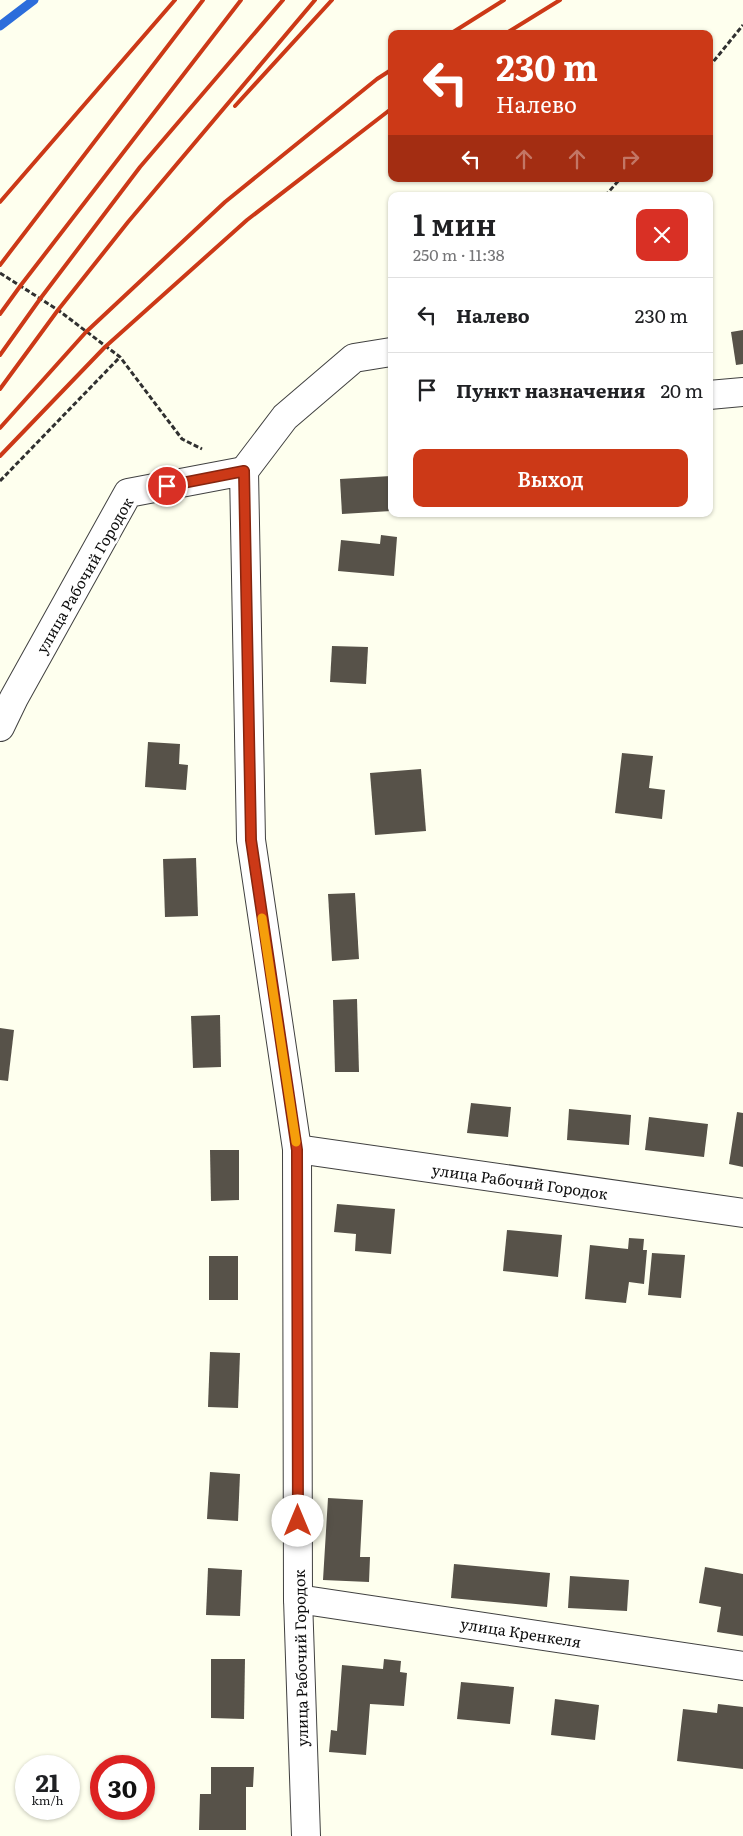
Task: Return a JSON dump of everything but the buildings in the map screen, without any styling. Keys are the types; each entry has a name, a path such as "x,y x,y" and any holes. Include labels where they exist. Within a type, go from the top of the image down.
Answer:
{"street":[{"path":"244,471 285,417 354,358 388,352"},
{"path":"713,395 743,392"},
{"name":"улица Рабочий Городок","path":"0,727 14,698 128,493 244,471 251,840 297,1150 298,1599 306,1836"},
{"name":"улица Рабочий Городок","path":"297,1150 743,1213"},
{"name":"улица Кренкеля","path":"298,1599 743,1666"}],"path":[{"path":"713,63 743,25"},
{"path":"609,192 618,182"},
{"path":"0,273 58,310 120,357 182,439 244,471"},
{"path":"0,480 120,357"}],"waterway":[{"path":"0,26 34,0"}],"railway":[{"path":"0,202 175,0"},
{"path":"0,265 203,0"},
{"path":"0,314 241,0"},
{"path":"0,355 140,167 283,0"},
{"path":"0,389 58,310 128,222 315,0"},
{"path":"235,106 332,0"},
{"path":"456,30 504,0"},
{"path":"511,30 560,0"},
{"path":"0,428 86,332 225,202 388,72"},
{"path":"0,456 105,347 247,220 388,111"}],"slow traffic":[{"path":"262,918 296,1142"}],"route":[{"path":"167,486 244,471 251,840 297,1150 298,1521"}]}
